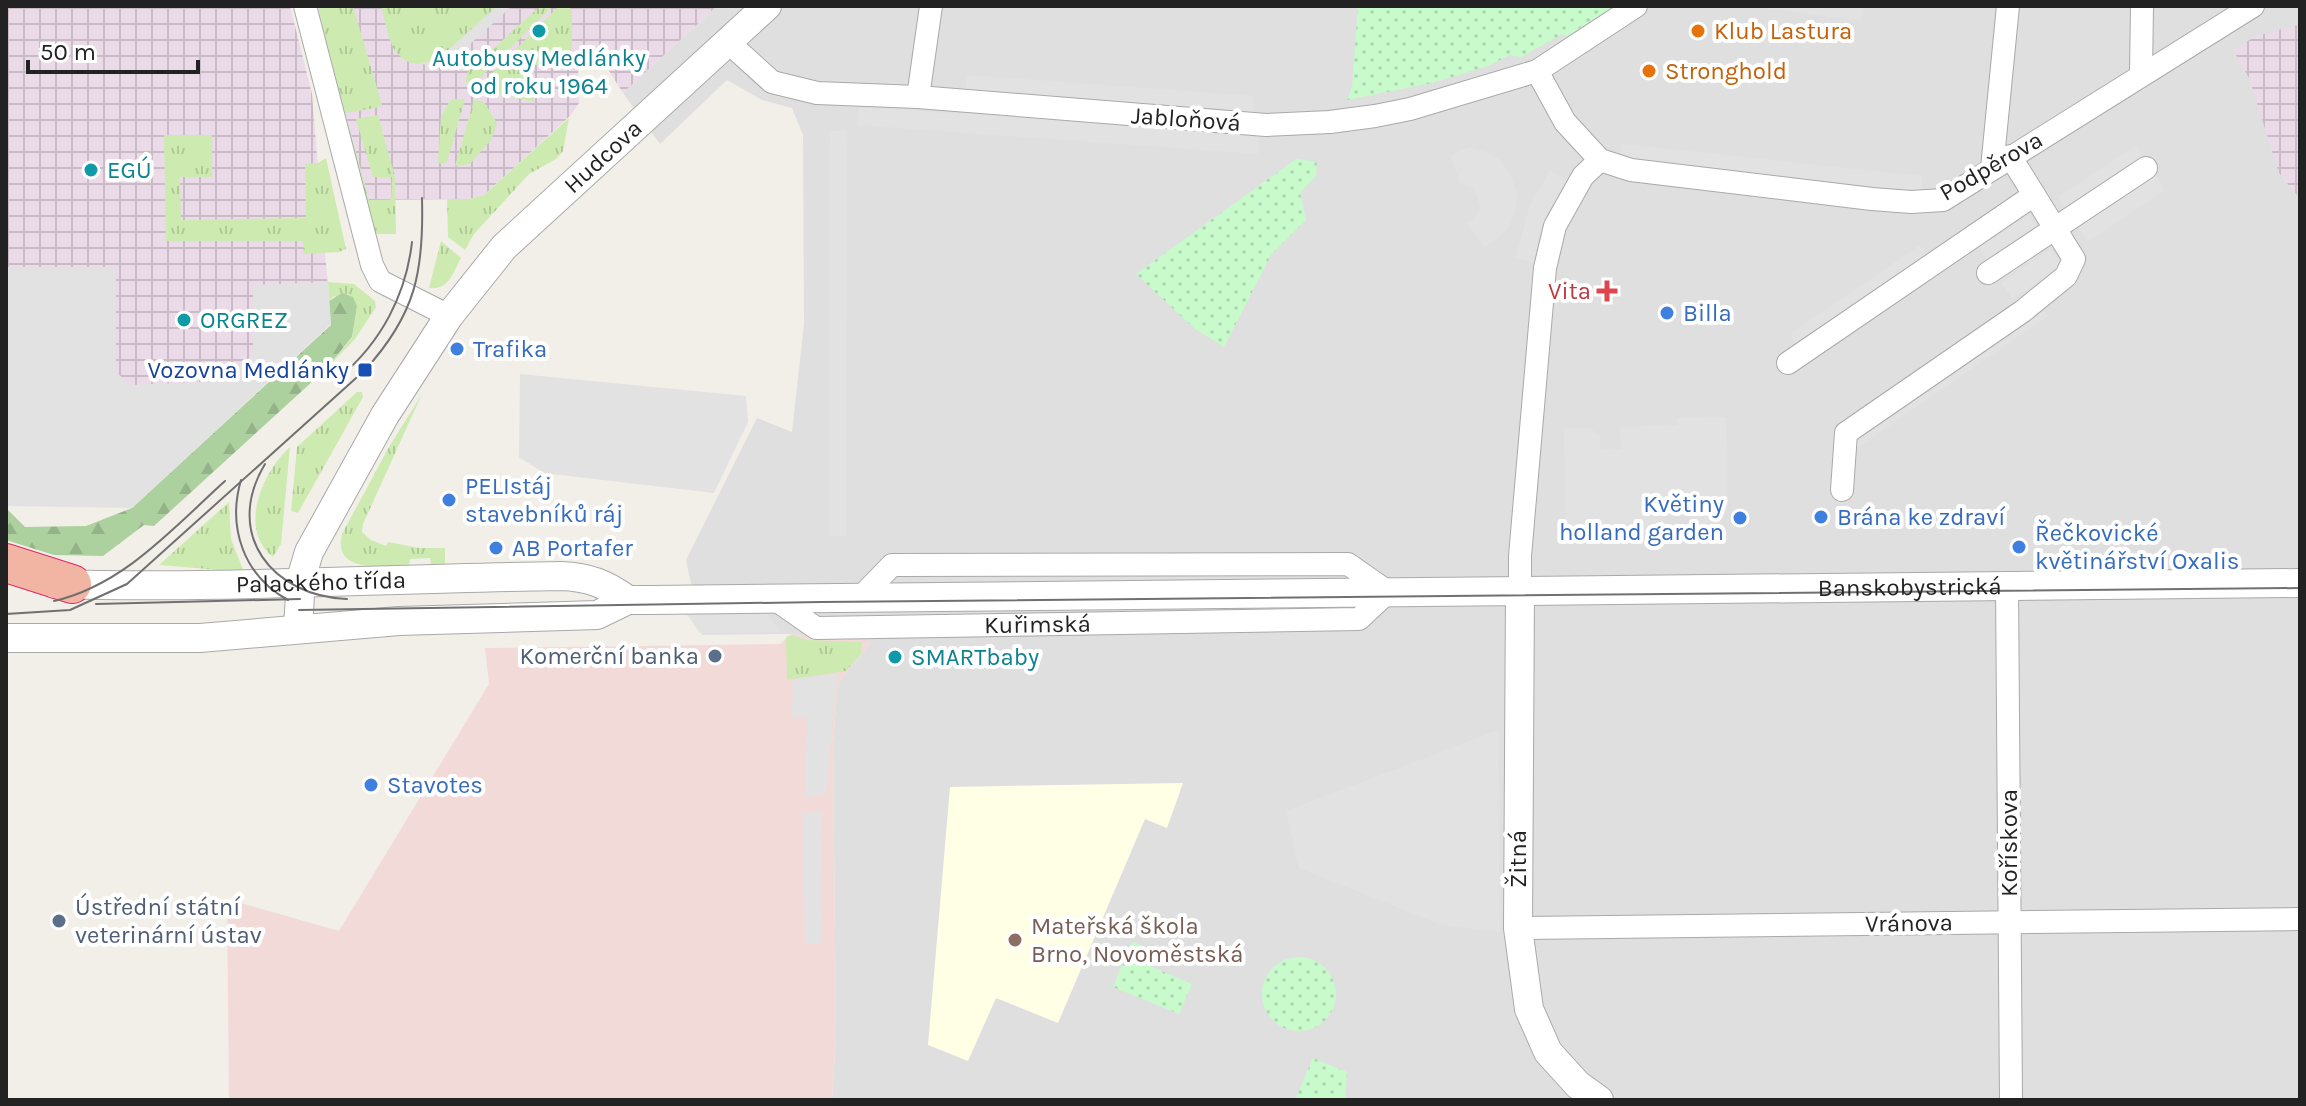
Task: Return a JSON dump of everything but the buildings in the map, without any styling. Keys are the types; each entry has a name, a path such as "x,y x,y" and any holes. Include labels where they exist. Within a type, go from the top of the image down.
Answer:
{"highway":[{"path":"6,563 72,584"}],"street":[{"path":"305,6 372,265 380,281 449,316"},
{"name":"Hudcova","path":"298,628 301,584 309,552 370,442 449,316 504,247 767,6"},
{"path":"918,97 931,6"},
{"name":"Jabloňová","path":"728,42 772,82 817,93 918,97 1266,125 1292,124 1345,120 1410,109 1537,71 1636,6"},
{"path":"1842,490 1846,433 2023,311 2066,276 2074,259 2034,195 2001,162 2008,6"},
{"path":"2141,74 2142,6"},
{"name":"Podpěrova","path":"1600,160 1631,170 1872,199 1911,202 1943,200 2253,6"},
{"path":"1520,591 1520,556 1542,283 1555,226 1583,176 1600,160 1565,122 1537,71"},
{"path":"1988,273 2146,168"},
{"name":"Podpěrova","path":"1788,363 2034,195"},
{"name":"Palackého třída","path":"6,582 301,584 407,578 578,576 603,583 628,600"},
{"name":"Banskobystrická","path":"1520,591 2300,583"},
{"name":"Kořískova","path":"2007,586 2011,1100"},
{"name":"Kuřimská","path":"773,598 1520,591"},
{"name":"Žitná","path":"1520,591 1518,928 1529,1009 1548,1052 1578,1085 1599,1100"},
{"name":"Kuřimská","path":"773,598 816,628 1359,619 1388,592"},
{"name":"Palackého třída","path":"6,638 200,638 399,621 597,615 628,600 773,598"},
{"name":"Vránova","path":"1518,928 2300,919"}],"shaded area":[{"path":"6,6 290,6 312,94 331,324 6,506"},
{"path":"325,6 717,6 623,93 604,63 578,65 579,103 571,115 484,195 469,199 369,200 345,113 353,110"},
{"path":"497,6 512,6 446,66 419,64 437,60"},
{"path":"717,6 2300,6 2300,1100 832,1100 836,1037 833,743 837,693 839,682 871,642 791,634 702,635 686,560 757,418 792,432 804,324 803,135 792,108 762,100 727,80 660,144 623,93"},
{"path":"1749,6 1864,6 1862,21"},
{"path":"2300,24 2300,199 2279,173 2249,78 2233,50 2256,36"},
{"path":"967,75 1254,96 1252,135 1259,136 1258,154 857,125 859,107 964,114"},
{"path":"830,131 847,131 846,536 829,536"},
{"path":"1622,144 1922,176 1922,194 1619,162"},
{"path":"2136,145 2165,190 2088,242 2058,197"},
{"path":"1469,147 1500,160 1517,192 1516,209 1510,225 1501,236 1484,247 1466,223 1474,218 1480,207 1478,198 1474,189 1461,184 1450,156"},
{"path":"1550,170 1566,179 1539,233 1534,263 1516,258 1529,207"},
{"path":"2028,215 2038,228 1989,262 1979,248"},
{"path":"1920,245 1928,257 1798,346 1790,334"},
{"path":"2050,249 2062,265 2013,299 2001,283"},
{"path":"6,267 116,267 116,372 130,385 225,381 253,354 253,285 328,282 331,324 132,508 6,506"},
{"path":"2042,308 2048,316 1857,448 1852,440"},
{"path":"520,374 746,396 748,422 714,493 544,473 519,457"},
{"path":"1726,417 1728,510 1715,531 1690,521 1689,516 1665,516 1665,535 1566,536 1564,428 1589,428 1600,435 1600,450 1621,449 1620,427 1677,425 1677,418"},
{"path":"755,598 780,632 700,633 676,599"},
{"path":"791,634 872,641 839,682 837,693 833,743 836,1037 832,1100 229,1100 227,899 339,931 489,684 485,648 780,644"},
{"path":"837,674 826,793 805,798 807,717 792,717 793,679"},
{"path":"1498,730 1500,932 1441,925 1299,868 1286,811"},
{"name":"Mateřská škola Brno, Novoměstská","path":"1183,783 1167,828 1145,819 1058,1023 996,998 968,1061 928,1045 950,787"},
{"path":"822,812 821,944 805,944 803,813"}],"green space":[{"path":"318,6 353,6 382,105 345,113 369,200 391,200 392,177 373,177 356,119 378,115 395,177 396,234 369,234"},
{"path":"381,6 497,6 450,50 422,64 409,62 397,53 389,37"},
{"path":"540,6 552,7 471,87 466,82 467,73"},
{"path":"559,6 569,6 572,11 572,64 534,65 534,102 476,89"},
{"path":"1358,6 1615,6 1565,37 1563,34 1521,57 1509,55 1491,65 1436,82 1347,100 1352,87"},
{"path":"451,99 465,99 447,162 441,164 438,162 441,116"},
{"path":"474,100 484,102 497,123 491,140 470,164 455,166"},
{"path":"569,118 563,151 556,159 529,174 474,234 465,250 448,237 447,199 484,195"},
{"path":"164,135 212,135 212,177 180,177 181,220 306,218 305,164 318,163 326,158 346,249 304,254 303,241 166,241"},
{"path":"1296,159 1317,162 1316,176 1300,193 1306,220 1271,255 1224,347 1195,329 1136,274"},
{"path":"441,241 461,258 446,283 429,288"},
{"path":"328,282 354,284 375,301 376,307 355,339 325,370 352,338 357,306 334,296 329,301"},
{"path":"342,293 353,297 357,306 352,337 325,370 154,526 144,525 103,556 54,555 6,540 6,508 25,527 86,526 132,508 331,325 329,301"},
{"path":"357,392 362,392 363,397 298,513 291,511 297,447"},
{"path":"422,394 362,532 386,546 388,542 419,548 445,548 445,565 431,565 430,558 410,559 409,565 375,566 352,562 341,547 342,534"},
{"path":"290,447 281,544 273,557 262,545 255,516 263,485"},
{"path":"229,502 231,539 244,572 159,565"},
{"path":"793,635 806,640 862,642 861,654 846,671 787,680 786,637"},
{"path":"1132,941 1143,946 1138,961 1192,984 1179,1014 1113,987"},
{"path":"1292,957 1306,957 1320,963 1330,973 1336,994 1330,1015 1320,1025 1306,1031 1292,1031 1278,1025 1268,1015 1262,1001 1262,987 1268,973 1278,963"},
{"path":"1313,1058 1347,1072 1345,1100 1295,1100"}],"tram line":[{"path":"6,614 70,610 127,584 365,370 396,330 413,290 421,248 422,198"},
{"path":"341,376 368,348 389,316 404,281 412,242"},
{"path":"265,464 253,490 250,514 253,537 262,557 277,573 297,586 320,595 347,599"},
{"path":"241,480 236,516 243,549 260,578 288,600"},
{"path":"54,601 103,582 125,568 167,535 225,481"},
{"path":"299,610 2300,588"},
{"path":"96,604 300,599"}],"place":[{"name":"Autobusy Medlánky od roku 1964","path":"539,31"},
{"name":"Klub Lastura","path":"1698,31"},
{"name":"Stronghold","path":"1649,71"},
{"name":"EGÚ","path":"91,170"},
{"name":"Vita","path":"1607,291"},
{"name":"Billa","path":"1667,313"},
{"name":"ORGREZ","path":"184,320"},
{"name":"Trafika","path":"457,349"},
{"name":"Vozovna Medlánky","path":"365,370"},
{"name":"PELIstáj stavebníků ráj","path":"449,500"},
{"name":"Brána ke zdraví","path":"1821,517"},
{"name":"Květiny holland garden","path":"1740,518"},
{"name":"Řečkovické květinářství Oxalis","path":"2019,547"},
{"name":"AB Portafer","path":"496,548"},
{"name":"Komerční banka","path":"715,656"},
{"name":"SMARTbaby","path":"895,657"},
{"name":"Stavotes","path":"371,785"},
{"name":"Ústřední státní veterinární ústav","path":"59,921"},
{"name":"Mateřská škola Brno, Novoměstská","path":"1015,940"}]}
